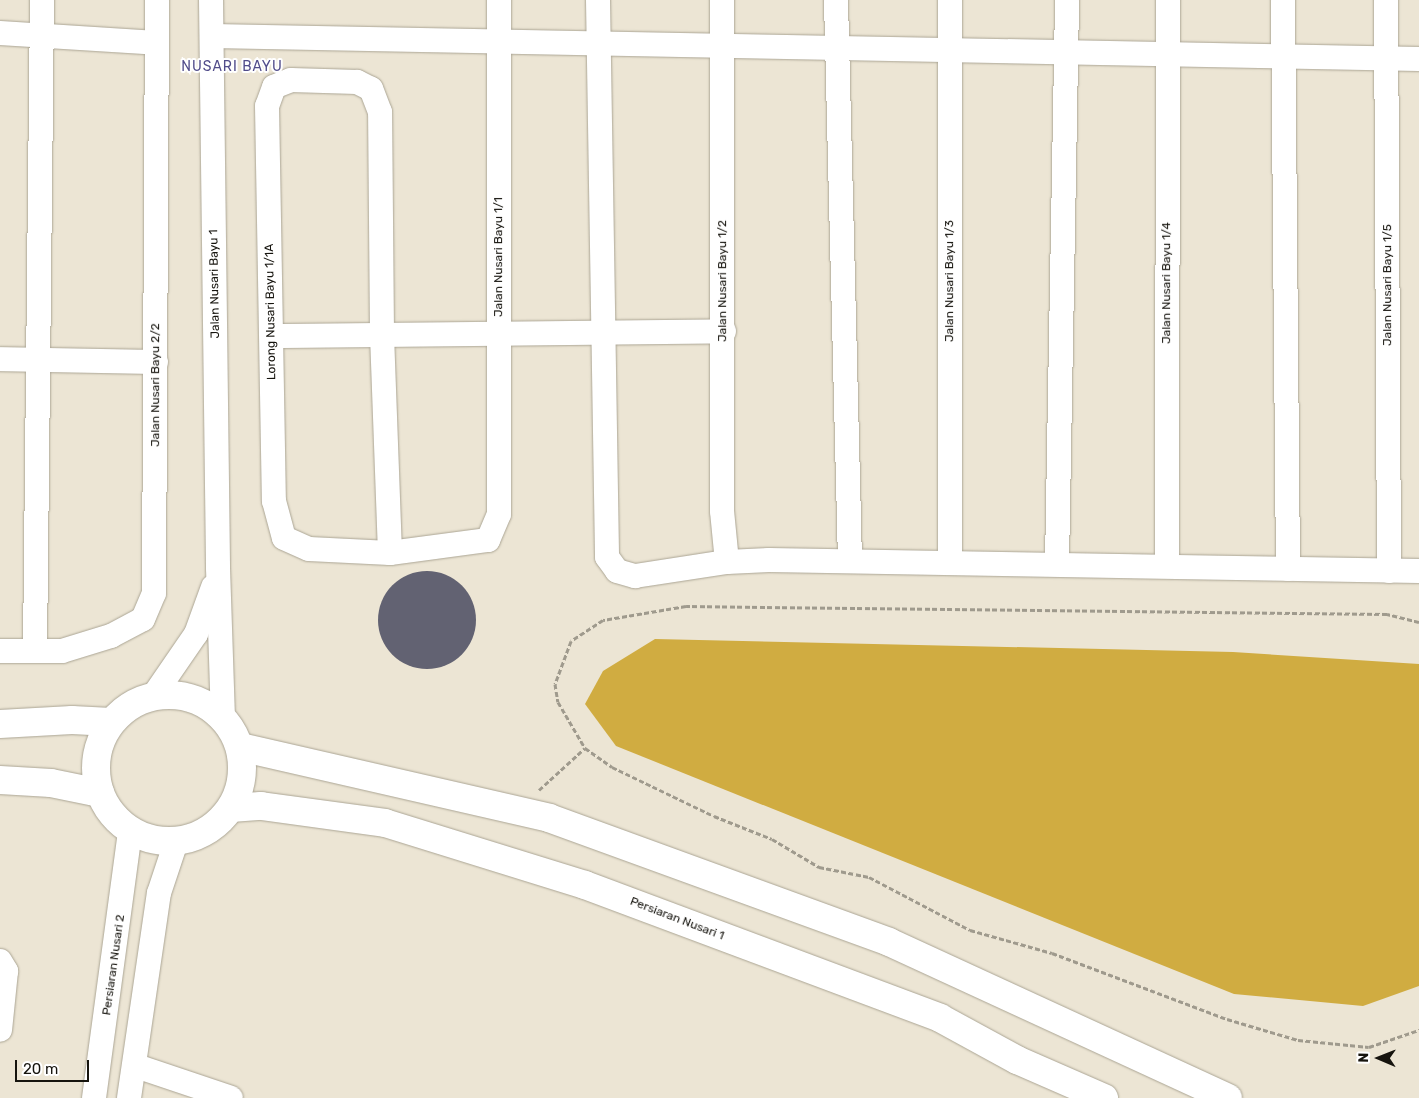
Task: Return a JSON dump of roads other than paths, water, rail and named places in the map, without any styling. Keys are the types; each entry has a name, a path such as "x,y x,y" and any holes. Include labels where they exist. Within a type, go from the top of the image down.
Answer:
{"main road":[{"path":"179,694 203,702 223,717 240,747 243,768 240,788 231,808 216,824 197,836 176,842 153,840 130,831 112,815 100,793 95,768 99,744 111,722 130,705 154,695 179,694"},
{"path":"0,724 72,720 111,722"},
{"path":"240,747 549,818 889,942 1228,1098"},
{"path":"0,780 51,783 100,793"},
{"name":"Persiaran Nusari 1","path":"231,808 261,806 385,823 585,884 940,1018 1017,1060 1104,1098"}],"street":[{"path":"35,651 36,360 42,0"},
{"name":"Jalan Nusari Bayu 2/2","path":"0,651 62,651 111,636 143,619 154,593 157,0"},
{"name":"Jalan Nusari Bayu 1","path":"211,0 218,568 223,717"},
{"name":"Jalan Nusari Bayu 1/1","path":"390,553 488,540 499,514 499,0"},
{"path":"598,0 607,557 617,571 636,576 727,562 850,560 1419,571"},
{"name":"Jalan Nusari Bayu 1/2","path":"722,0 724,331 722,511 727,562"},
{"path":"836,0 850,560"},
{"name":"Jalan Nusari Bayu 1/3","path":"950,0 950,562"},
{"path":"1057,564 1067,0"},
{"name":"Jalan Nusari Bayu 1/4","path":"1167,566 1168,0"},
{"path":"1282,0 1288,569"},
{"name":"Jalan Nusari Bayu 1/5","path":"1386,0 1389,571"},
{"path":"0,33 157,44"},
{"path":"212,36 950,48 1167,55 1283,54 1419,59"},
{"name":"Lorong Nusari Bayu 1/1A","path":"382,334 380,112 371,89 357,82 291,80 274,87 268,106 274,501 284,538 309,550 390,553"},
{"path":"272,336 724,331"},
{"path":"382,334 390,553"},
{"path":"0,359 156,362"},
{"name":"Jalan Nusari Bayu 1","path":"154,695 196,634 218,568"},
{"name":"Persiaran Nusari 2","path":"94,1098 130,831"},
{"path":"129,1098 136,1066 159,893 176,842"},
{"path":"0,961 6,971 0,1030"},
{"path":"136,1066 231,1098"}],"district":[{"name":"NUSARI BAYU","path":"232,67"}]}
